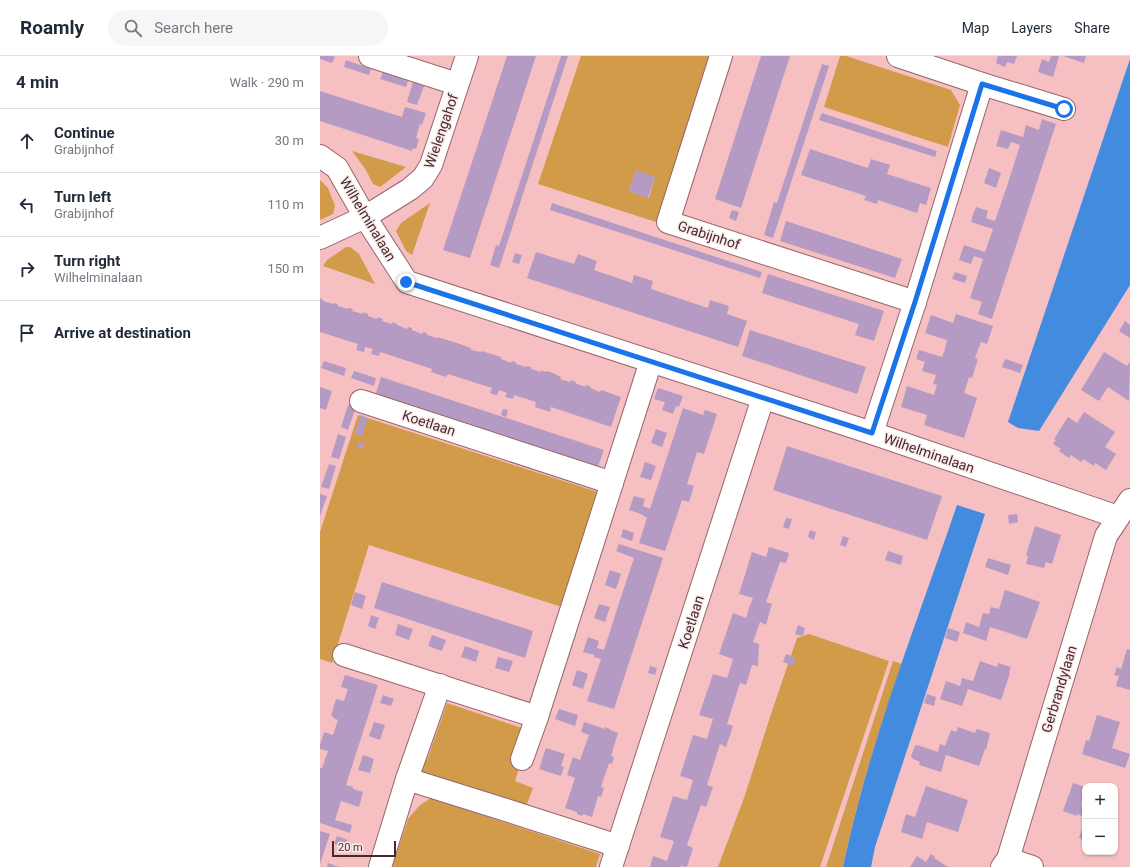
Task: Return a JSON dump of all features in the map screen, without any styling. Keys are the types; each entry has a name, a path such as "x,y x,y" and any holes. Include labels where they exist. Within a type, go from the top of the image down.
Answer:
{"street":[{"name":"Wielengahof","path":"370,56 457,84"},
{"name":"Wielengahof","path":"320,238 365,217 410,190 423,178 431,165 467,56"},
{"name":"Grabijnhof","path":"721,56 668,222 915,302"},
{"path":"898,56 1064,109"},
{"path":"872,433 915,302 982,84"},
{"name":"Wilhelminalaan","path":"320,156 337,168 365,217 406,282 872,433 1124,508"},
{"path":"522,759 537,717 651,361"},
{"name":"Koetlaan","path":"611,867 763,398"},
{"name":"Koetlaan","path":"361,401 612,483"},
{"name":"Gerbrandylaan","path":"1032,867 1005,863 1106,536 1124,508"},
{"path":"344,654 537,717"},
{"path":"380,867 407,779 440,685"},
{"path":"407,779 618,846"}],"shaded area":[{"path":"581,56 711,56 656,222 538,184","holes":["636,171 655,177 649,198 629,191"]},
{"path":"840,56 846,56 951,90 960,105 948,147 824,107"},
{"path":"352,151 406,167 380,187 373,184 366,170"},
{"path":"320,180 328,188 335,206 333,214 320,220"},
{"path":"430,203 412,255 406,251 396,231 401,223"},
{"path":"346,247 350,247 359,254 375,284 323,266 327,260"},
{"path":"358,415 604,494 568,609 369,545 332,663 320,659 320,532"},
{"path":"809,634 889,661 820,867 718,867 744,798 797,638"},
{"path":"893,661 902,664 869,764 843,867 826,867"},
{"path":"447,703 531,731 515,781 533,788 525,809 413,777 411,765 427,760"},
{"path":"431,798 600,854 596,867 392,867 408,819 420,805"}],"water":[{"path":"1130,59 1130,285 1039,431 1018,428 1008,422"},
{"path":"957,505 985,514 875,847 871,867 843,867 866,775 894,684"}],"building":[{"path":"320,56 335,57 332,63 320,59"},
{"path":"507,56 536,56 470,258 443,250"},
{"path":"561,56 568,56 499,268 490,265 496,245 499,246"},
{"path":"761,56 790,56 741,208 715,199"},
{"path":"998,56 1017,56 1014,64 1007,62 1005,67 996,63"},
{"path":"1051,56 1059,56 1053,77 1038,72 1042,59 1049,62"},
{"path":"1063,56 1086,56 1084,63"},
{"path":"346,60 371,69 369,75 344,67"},
{"path":"822,64 829,66 773,238 764,235 774,202 777,203"},
{"path":"383,72 408,81 406,87 380,79"},
{"path":"413,82 424,86 417,105 407,102"},
{"path":"320,91 402,117 405,107 426,113 422,125 420,124 416,138 419,139 416,149 413,148 412,151 320,121"},
{"path":"822,113 937,151 935,157 819,120"},
{"path":"1042,119 1056,124 992,319 978,314 982,302 970,298 983,259 974,256 971,264 959,260 964,245 985,252 993,229 971,222 973,214 976,207 988,211 986,218 995,221 1008,183 1020,145 1011,142 1008,149 996,146 1001,130 1023,137 1026,125 1039,130"},
{"path":"810,149 868,168 871,159 890,165 887,174 931,188 926,205 920,203 917,213 878,200 877,204 864,200 866,196 801,175"},
{"path":"989,168 1001,173 996,188 984,183"},
{"path":"636,170 655,177 648,198 629,191"},
{"path":"552,203 762,272 760,278 550,210"},
{"path":"732,210 739,212 736,221 729,218"},
{"path":"786,221 902,259 895,278 780,241"},
{"path":"536,252 574,264 578,254 597,261 594,270 632,283 634,275 653,281 651,289 708,308 710,300 729,306 727,314 747,321 738,347 527,278"},
{"path":"515,253 522,255 519,264 512,262"},
{"path":"955,272 967,276 965,283 952,279"},
{"path":"768,274 884,311 874,341 855,335 859,324 762,293"},
{"path":"320,298 323,301 338,304 338,306 353,309 352,311 363,314 363,312 368,314 368,316 377,319 378,317 383,319 382,321 392,324 393,322 407,329 408,327 412,328 412,330 422,334 423,332 427,333 427,335 471,348 471,350 482,351 501,357 501,359 511,363 512,361 516,362 516,364 531,367 531,369 541,372 541,370 547,371 561,377 560,379 570,382 571,380 585,387 586,385 600,392 601,390 621,397 611,427 551,407 550,412 535,407 536,402 514,395 513,399 505,397 507,393 499,390 497,395 495,395 490,393 492,388 448,374 446,377 431,372 432,369 380,352 379,356 371,354 373,349 365,347 364,352 356,350 358,344 320,332"},
{"path":"956,314 993,326 987,344 981,342 975,358 978,359 972,378 969,377 964,393 977,398 964,438 924,425 927,415 901,407 907,386 934,395 937,385 933,384 936,375 922,371 925,362 916,359 919,350 942,357 947,340 925,333 931,315 953,323"},
{"path":"1125,321 1130,325 1130,338 1119,331"},
{"path":"750,330 866,367 857,394 742,356"},
{"path":"1104,352 1127,366 1130,363 1129,401 1108,387 1099,401 1081,390"},
{"path":"1005,359 1023,365 1020,373 1002,367"},
{"path":"324,361 346,368 344,376 321,368"},
{"path":"354,371 376,378 374,386 351,378"},
{"path":"381,377 604,450 597,469 375,396"},
{"path":"320,387 332,391 326,410 320,408"},
{"path":"658,388 683,396 679,407 676,406 673,414 662,410 665,402 654,399"},
{"path":"348,405 356,407 348,430 341,427"},
{"path":"683,408 703,415 705,410 717,414 704,454 697,452 687,484 694,486 689,502 682,500 665,551 639,543 647,518 641,514 629,510 634,496 645,499 643,506 650,509"},
{"path":"503,409 508,410 506,417 501,415"},
{"path":"1084,412 1115,432 1105,447 1116,454 1106,470 1095,463 1094,466 1083,459 1081,462 1071,455 1069,458 1059,451 1061,449 1053,444 1056,440 1054,439 1068,417 1077,423"},
{"path":"361,415 368,418 362,436 355,434"},
{"path":"656,429 667,433 662,447 651,443"},
{"path":"338,434 346,437 339,459 331,457"},
{"path":"359,442 365,443 363,449 357,447"},
{"path":"787,446 942,496 927,540 773,490"},
{"path":"645,462 656,466 651,480 640,477"},
{"path":"329,464 336,466 329,489 321,487"},
{"path":"320,494 327,496 320,516"},
{"path":"1017,514 1018,522 1009,524 1008,515"},
{"path":"786,518 792,519 789,529 783,527"},
{"path":"1035,526 1061,535 1052,564 1046,562 1044,568 1026,564 1028,556 1026,555"},
{"path":"623,529 634,533 632,541 621,537"},
{"path":"810,530 816,532 814,540 808,537"},
{"path":"843,536 849,538 846,547 840,545"},
{"path":"619,544 663,558 614,709 587,701 601,659 583,652 588,637 599,641 597,648 604,650 634,558 616,551"},
{"path":"769,547 789,553 786,563 780,562 766,602 772,604 766,625 760,622 753,642 759,644 758,666 752,665 746,685 740,683 727,724 733,726 726,747 720,744 707,785 713,787 706,807 701,805 687,845 693,848 687,867 650,867 653,856 667,861 674,841 660,837 673,796 687,800 693,780 680,776 693,735 707,739 713,719 699,715 713,674 727,678 730,669 733,659 719,654 733,613 746,618 753,598 739,594 752,552 766,557"},
{"path":"888,551 903,556 901,565 885,560"},
{"path":"988,558 1011,565 1008,575 985,567"},
{"path":"610,570 621,574 616,589 605,585"},
{"path":"382,582 533,631 525,658 374,608"},
{"path":"1005,590 1040,602 1027,639 990,627 986,641 963,633 966,622 979,627 983,613 989,614 991,607 999,609"},
{"path":"355,592 366,596 362,609 351,605"},
{"path":"599,604 610,607 605,622 594,618"},
{"path":"371,615 379,618 375,629 368,626"},
{"path":"398,624 413,629 409,640 395,635"},
{"path":"798,625 805,628 803,636 795,634"},
{"path":"948,628 960,632 957,642 945,638"},
{"path":"432,635 446,640 442,651 428,646"},
{"path":"465,646 479,651 476,662 461,657"},
{"path":"1127,649 1130,650 1130,690 1116,686 1119,676 1114,675 1117,667 1121,669"},
{"path":"786,654 796,658 793,666 783,662"},
{"path":"498,657 513,661 509,672 495,668"},
{"path":"980,661 997,667 998,663 1011,667 1001,700 968,689 962,706 940,699 946,681 960,686 962,678 973,681"},
{"path":"650,666 657,668 655,675 648,673"},
{"path":"577,670 588,674 583,689 572,685"},
{"path":"345,675 378,685 346,785 363,792 359,807 341,801 335,820 352,825 350,833 320,823 320,768 322,768 328,751 320,749 320,745 324,732 333,735 338,720 331,716 336,699 344,701 348,689 341,687"},
{"path":"927,694 936,697 934,706 924,703"},
{"path":"383,695 394,699 391,706 380,703"},
{"path":"559,709 578,715 575,726 555,719"},
{"path":"1097,715 1120,722 1112,748 1130,754 1125,768 1082,754 1086,740 1089,741"},
{"path":"374,722 385,725 380,740 369,736"},
{"path":"584,722 605,729 605,727 618,733 611,756 614,757 612,764 609,763 601,787 604,788 601,797 598,796 592,817 583,814 582,816 577,814 577,812 565,808 575,778 567,775 573,757 580,760 589,735 581,732"},
{"path":"958,727 975,733 977,729 990,733 986,750 985,749 979,766 946,755 941,772 919,765 920,762 913,759 911,756 915,746 917,745 938,752 940,744 945,746 951,730 956,732"},
{"path":"546,748 565,754 561,766 564,767 561,776 539,769"},
{"path":"363,755 374,759 370,773 358,770"},
{"path":"1073,783 1082,786 1082,816 1077,814 1077,816 1063,811"},
{"path":"926,786 968,800 958,832 927,822 922,839 901,832 906,814 915,817"},
{"path":"1082,828 1082,840 1079,838"},
{"path":"320,831 330,834 320,864"},
{"path":"337,836 348,840 345,848 334,844"},
{"path":"931,854 935,857 934,858 948,867 910,867 917,856 926,862"},
{"path":"328,863 339,867 327,867"}],"route":[{"path":"406,282 872,433 933,246 982,84 1064,109"}]}
